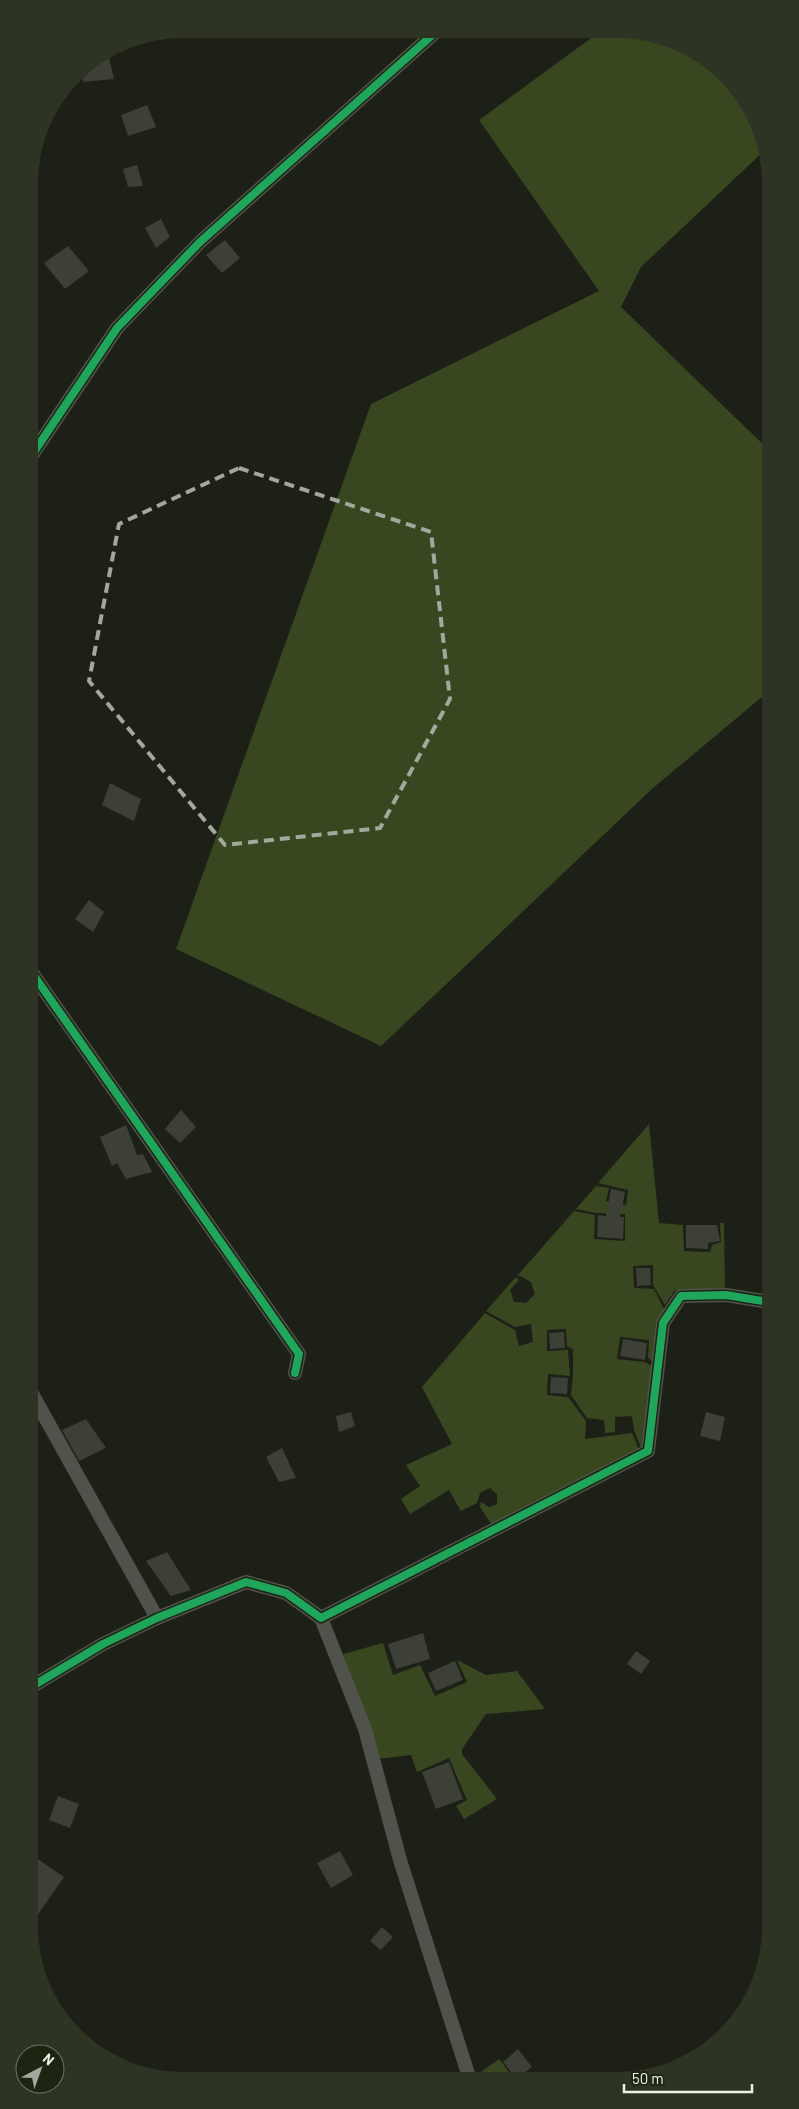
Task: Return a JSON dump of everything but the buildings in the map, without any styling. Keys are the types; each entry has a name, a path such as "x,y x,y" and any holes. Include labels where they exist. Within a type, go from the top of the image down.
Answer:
{"street":[{"path":"38,446 117,328 200,242 429,38"},
{"path":"38,981 299,1354 295,1373"},
{"path":"321,1618 648,1451 663,1323 681,1296 726,1295 761,1301"},
{"path":"38,1405 157,1618"},
{"path":"38,1684 103,1644 157,1618 246,1582 286,1593 321,1618 365,1729 400,1860 467,2072"}],"highlighted area":[{"path":"239,468 431,532 450,699 380,828 225,845 89,681 119,524"}],"green space":[{"path":"591,38 645,40 689,57 705,67 719,80 732,94 742,110 757,145 759,155 641,267 621,307 762,443 762,697 653,788 381,1046 176,949 371,404 599,291 479,120"},
{"path":"649,1124 659,1223 683,1225 684,1251 710,1252 712,1245 721,1242 720,1223 724,1223 725,1289 675,1290 665,1305 653,1285 653,1265 633,1266 634,1288 654,1289 664,1309 655,1363 648,1358 649,1340 620,1337 617,1359 645,1362 654,1367 641,1448 634,1430 632,1416 615,1417 615,1432 605,1433 604,1420 587,1418 571,1395 573,1349 567,1346 566,1329 547,1330 547,1351 568,1350 570,1376 548,1374 547,1395 568,1397 586,1421 585,1439 632,1433 641,1454 495,1530 480,1507 481,1502 489,1507 497,1504 497,1494 490,1488 480,1493 477,1503 461,1511 449,1490 410,1514 401,1499 420,1486 406,1465 452,1444 422,1387 485,1313 515,1330 519,1346 533,1342 531,1324 515,1327 486,1311 516,1277 519,1280 510,1290 514,1302 526,1303 535,1294 531,1282 518,1275 574,1211 595,1215 594,1239 625,1241 625,1214 596,1213 576,1209 596,1186 609,1188 606,1201 626,1205 628,1190 598,1183"},
{"path":"383,1643 393,1675 420,1665 435,1696 467,1682 457,1660 486,1675 517,1671 545,1709 486,1714 462,1749 462,1754 497,1799 464,1819 456,1806 467,1800 449,1758 417,1772 411,1755 377,1759 343,1654"},
{"path":"499,2059 509,2072 481,2072"}],"cycle path":[{"path":"38,446 117,328 200,242 429,38"},
{"path":"38,981 299,1354 295,1373"},
{"path":"38,1683 103,1644 157,1618 246,1582 286,1593 321,1618 648,1451 663,1323 681,1296 726,1295 761,1301"}]}
